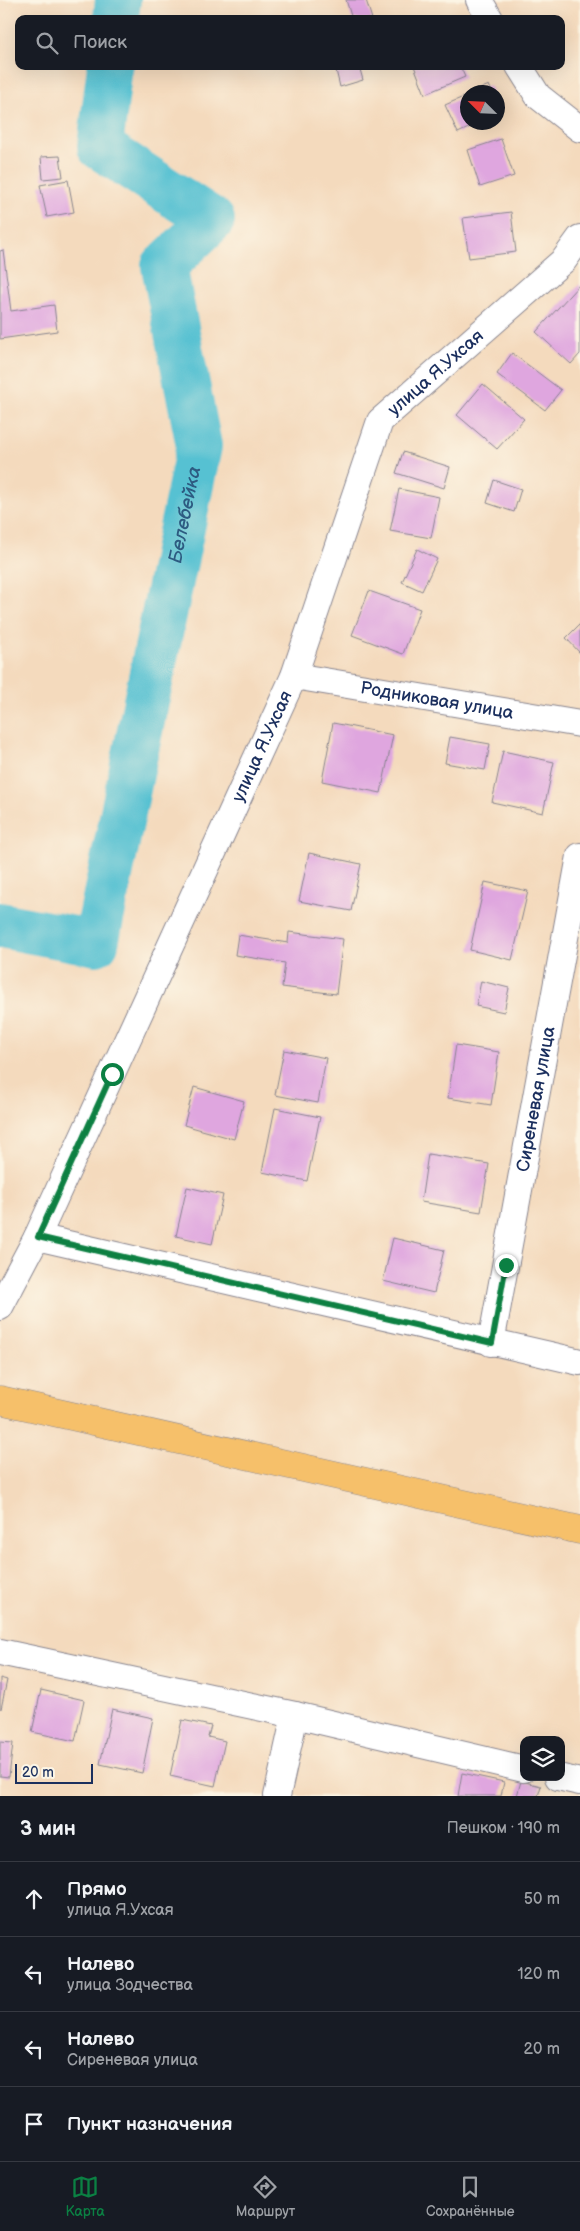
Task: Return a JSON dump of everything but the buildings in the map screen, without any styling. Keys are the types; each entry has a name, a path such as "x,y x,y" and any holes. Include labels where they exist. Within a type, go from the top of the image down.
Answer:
{"main road":[{"path":"0,1400 580,1530"}],"street":[{"path":"479,0 488,15"},
{"path":"522,70 538,96 580,130"},
{"name":"улица Я.Ухсая","path":"0,1307 38,1237 294,676 380,421 564,260 580,238"},
{"name":"Родниковая улица","path":"294,676 580,724"},
{"name":"Сиреневая улица","path":"492,1343 580,856"},
{"path":"38,1237 580,1362"},
{"path":"0,1652 295,1715 520,1768"},
{"path":"277,1796 295,1715"},
{"path":"565,1779 580,1782"}],"waterway":[{"name":"Белебейка","path":"116,15 118,0"},
{"name":"Белебейка","path":"0,925 96,943 199,446 164,266 212,220 100,147 110,70"}],"route":[{"path":"112,1074 38,1237 492,1343 506,1265"}]}
